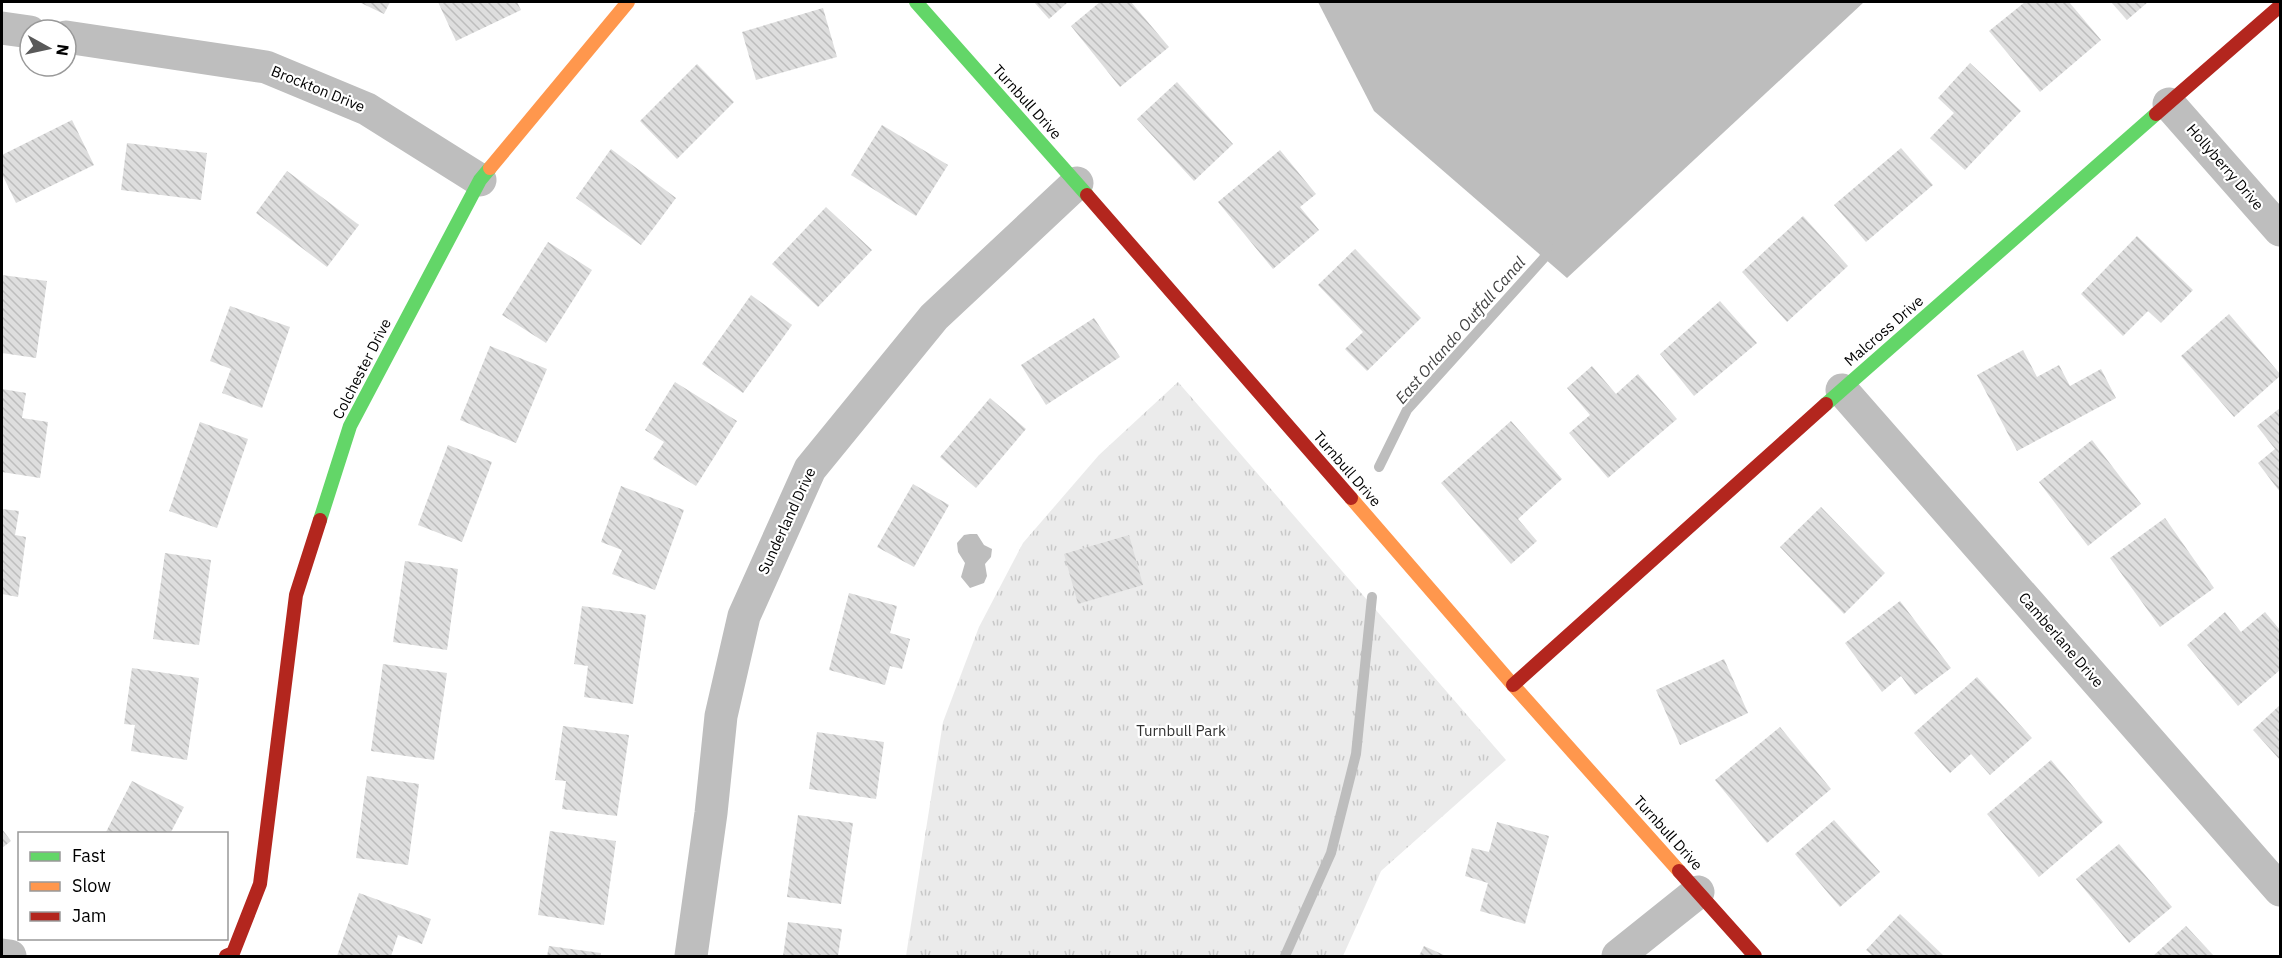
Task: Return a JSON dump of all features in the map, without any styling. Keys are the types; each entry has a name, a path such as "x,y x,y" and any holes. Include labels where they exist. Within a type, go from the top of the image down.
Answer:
{"street":[{"name":"Colchester Drive","path":"226,957 233,953 260,884 296,595 350,426 480,180 628,2"},
{"name":"Turnbull Drive","path":"916,2 1077,183 1513,685 1755,957"},
{"name":"Malcross Drive","path":"1513,685 1842,390 2280,6"},
{"path":"2,28 18,30"},
{"name":"Brockton Drive","path":"78,40 266,67 367,109 480,180"},
{"name":"Hollyberry Drive","path":"2169,104 2280,230"},
{"name":"Sunderland Drive","path":"691,957 711,813 721,716 744,616 810,469 933,317 1077,183"},
{"name":"Camberlane Drive","path":"1842,390 2280,890"},
{"path":"1618,957 1698,892"},
{"path":"2,955 10,957"}],"green space":[{"name":"Turnbull Park","path":"1178,382 1506,760 1381,871 1343,956 906,956 943,722 979,627 1023,543 1099,455"}],"shaded area":[{"path":"1318,2 1864,2 1567,278 1374,111"},
{"path":"977,534 984,545 992,549 991,557 985,564 987,576 984,583 970,588 961,577 965,563 958,552 957,543 964,535"}],"building":[{"path":"359,2 390,2 384,14"},
{"path":"438,2 517,2 521,10 456,41"},
{"path":"1034,2 1068,2 1049,19"},
{"path":"1100,2 1131,2 1169,47 1120,87 1071,26"},
{"path":"2025,2 2069,2 2101,40 2040,92 1989,31"},
{"path":"2111,2 2148,2 2127,20"},
{"path":"823,8 837,57 756,80 742,32"},
{"path":"1970,63 2021,111 1965,170 1930,138 1954,113 1938,98"},
{"path":"697,64 734,102 677,159 640,121"},
{"path":"1177,82 1233,144 1194,181 1137,119"},
{"path":"72,120 94,165 16,203 2,174 2,155"},
{"path":"882,125 948,165 916,216 851,175"},
{"path":"127,143 207,153 201,200 121,190"},
{"path":"1901,148 1933,185 1866,242 1834,205"},
{"path":"611,149 676,198 641,245 576,198"},
{"path":"1280,150 1316,194 1300,207 1319,230 1273,269 1218,202"},
{"path":"287,171 359,225 327,267 256,213"},
{"path":"826,207 872,250 818,307 772,264"},
{"path":"1803,216 1848,266 1787,322 1742,272"},
{"path":"2137,236 2193,290 2161,323 2148,311 2123,336 2081,294"},
{"path":"548,242 592,270 546,343 502,315"},
{"path":"1355,249 1421,318 1367,371 1345,349 1363,332 1318,285"},
{"path":"2,275 47,281 36,358 2,353"},
{"path":"751,295 792,325 743,393 702,364"},
{"path":"1720,301 1757,343 1694,396 1660,354"},
{"path":"230,306 290,327 262,408 222,393 231,369 210,361"},
{"path":"2229,314 2280,374 2234,417 2181,356"},
{"path":"1094,318 1120,357 1046,405 1021,365"},
{"path":"490,346 547,369 516,443 460,420"},
{"path":"2023,350 2037,377 2059,365 2070,386 2101,369 2116,398 2017,451 1977,375"},
{"path":"1592,366 1616,394 1638,374 1677,419 1608,478 1569,433 1590,415 1567,388"},
{"path":"675,382 737,421 696,486 653,459 664,442 645,430"},
{"path":"2,389 26,393 22,418 48,422 40,478 2,472"},
{"path":"990,398 1026,429 976,488 940,457"},
{"path":"2280,408 2280,492 2258,463 2275,449 2257,426"},
{"path":"1511,421 1562,479 1518,519 1537,541 1511,564 1441,483"},
{"path":"200,422 248,439 217,528 169,511"},
{"path":"2092,440 2141,504 2088,546 2039,482"},
{"path":"448,445 492,462 462,542 418,525"},
{"path":"913,484 949,505 914,567 877,547"},
{"path":"621,486 684,510 655,590 612,574 622,550 601,542"},
{"path":"1821,507 1885,573 1844,614 1780,547"},
{"path":"2,509 19,511 15,535 26,537 18,597 2,594"},
{"path":"2165,518 2214,588 2160,627 2110,558"},
{"path":"1129,535 1143,585 1078,604 1064,554"},
{"path":"165,553 211,560 199,645 153,639"},
{"path":"405,561 458,569 447,650 393,642"},
{"path":"849,593 897,606 890,633 910,639 902,669 890,666 885,685 829,670"},
{"path":"1900,601 1951,668 1915,695 1901,676 1882,692 1845,643"},
{"path":"582,606 646,615 633,704 584,697 588,666 574,664"},
{"path":"2225,612 2241,632 2265,612 2280,630 2280,670 2238,706 2187,645"},
{"path":"1724,659 1748,713 1680,745 1656,690"},
{"path":"383,664 447,673 434,760 371,751"},
{"path":"132,668 199,678 187,760 131,751 135,725 124,724"},
{"path":"1977,677 2032,738 1990,775 1971,754 1950,773 1914,733"},
{"path":"2280,705 2280,760 2253,730"},
{"path":"563,726 629,735 617,816 562,809 566,781 555,780"},
{"path":"1780,727 1831,789 1767,843 1715,780"},
{"path":"817,732 884,742 876,799 809,789"},
{"path":"2051,760 2103,822 2039,877 1987,814"},
{"path":"367,776 419,784 408,865 356,858"},
{"path":"132,781 184,807 171,832 106,832"},
{"path":"798,815 853,823 841,904 787,897"},
{"path":"1834,820 1880,872 1840,907 1795,854"},
{"path":"1497,822 1549,836 1525,924 1480,911 1488,883 1465,876 1472,848 1489,852"},
{"path":"2,829 11,841 2,848"},
{"path":"550,831 616,841 604,925 538,915"},
{"path":"2119,844 2172,907 2129,943 2076,879"},
{"path":"359,893 431,919 422,944 398,935 391,956 337,956"},
{"path":"1900,914 1944,956 1873,956 1866,950"},
{"path":"788,922 842,929 838,956 783,956"},
{"path":"2186,926 2214,956 2153,956"},
{"path":"549,946 601,953 601,956 547,956"},
{"path":"1424,946 1446,956 1419,956"}],"waterway":[{"name":"East Orlando Outfall Canal","path":"1379,467 1407,410 1544,258 1548,246"},
{"name":"East Orlando Outfall Canal","path":"1285,956 1331,853 1356,754 1372,597"}],"traffic: fast":[{"path":"916,2 1087,195"},
{"path":"1826,404 2156,114"},
{"path":"320,520 350,426 480,180 490,168"}],"traffic: slow":[{"path":"490,168 628,2"},
{"path":"1351,498 1513,685 1679,871"}],"traffic: jam":[{"path":"2156,114 2280,6"},
{"path":"1087,195 1351,498"},
{"path":"1513,685 1826,404"},
{"path":"226,956 233,953 260,884 296,595 320,520"},
{"path":"1679,871 1755,956"}]}
